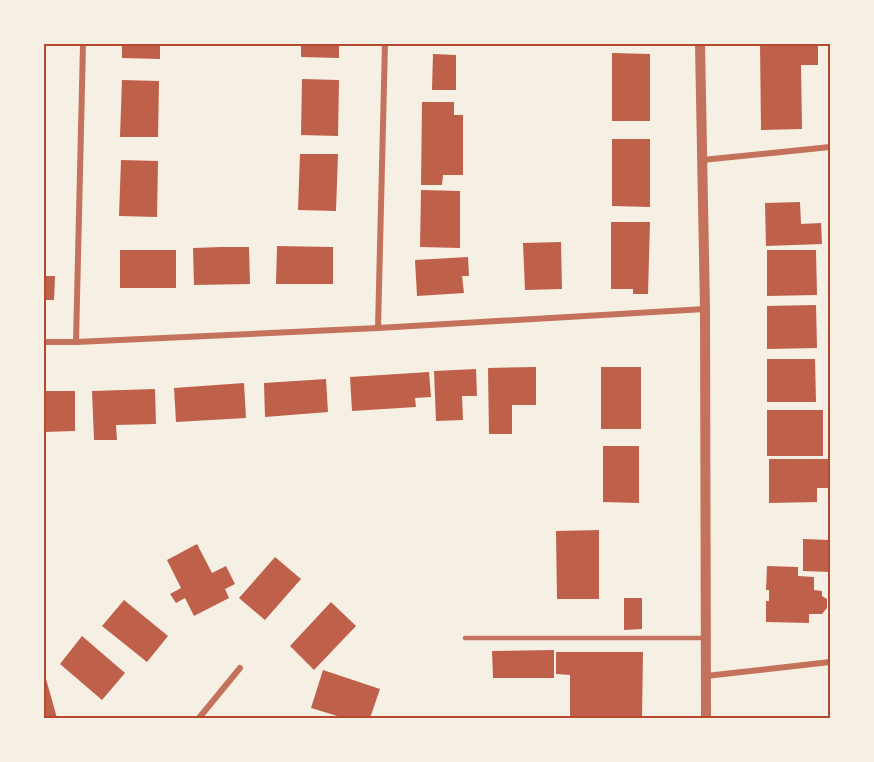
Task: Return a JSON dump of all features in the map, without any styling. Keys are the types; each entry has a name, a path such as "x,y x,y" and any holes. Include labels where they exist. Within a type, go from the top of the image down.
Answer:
{"street":[{"path":"76,342 83,44"},
{"path":"378,328 385,44"},
{"path":"700,44 705,309 706,718"},
{"path":"702,160 831,147"},
{"path":"44,342 378,328 705,309"},
{"path":"706,676 831,662"},
{"path":"198,718 240,668"}],"lane":[{"path":"465,638 706,638"}],"building":[{"path":"122,44 160,44 160,59 122,58"},
{"path":"301,44 339,44 339,58 301,57"},
{"path":"760,44 818,44 818,65 801,65 802,129 761,130"},
{"path":"612,53 650,54 650,121 612,121"},
{"path":"433,54 456,55 456,90 432,90"},
{"path":"302,79 339,80 338,136 301,135"},
{"path":"122,80 159,81 158,137 120,137"},
{"path":"422,102 454,102 454,115 463,115 463,175 443,175 442,185 421,185"},
{"path":"612,139 650,139 650,207 612,206"},
{"path":"300,154 338,154 336,211 298,210"},
{"path":"121,160 158,161 157,217 119,216"},
{"path":"421,190 460,191 460,248 420,247"},
{"path":"800,202 801,224 821,223 822,244 766,246 765,203"},
{"path":"611,222 650,222 648,294 633,294 633,289 611,289"},
{"path":"561,242 562,289 525,290 523,243"},
{"path":"277,246 333,247 333,284 276,284"},
{"path":"249,247 250,284 194,285 193,248"},
{"path":"120,250 176,250 176,288 120,288"},
{"path":"767,250 816,250 817,295 767,296"},
{"path":"468,257 469,276 462,276 464,293 417,296 415,260"},
{"path":"44,276 55,276 54,300 44,300"},
{"path":"816,305 817,348 767,349 767,306"},
{"path":"767,359 815,359 816,402 767,402"},
{"path":"536,367 536,405 512,405 512,434 489,434 488,368"},
{"path":"601,367 641,367 641,429 601,429"},
{"path":"476,369 477,396 462,396 463,420 436,421 434,371"},
{"path":"429,372 431,397 415,398 416,407 352,411 350,377"},
{"path":"326,379 328,412 265,417 264,383"},
{"path":"244,383 246,418 176,422 174,388"},
{"path":"155,389 156,424 116,425 117,440 94,440 92,391"},
{"path":"44,391 75,391 75,431 44,432"},
{"path":"767,410 823,410 823,456 767,456"},
{"path":"603,446 639,446 639,503 603,502"},
{"path":"769,459 830,459 830,488 817,488 817,502 769,503"},
{"path":"599,530 599,599 557,599 556,531"},
{"path":"803,539 830,540 830,572 803,571"},
{"path":"197,544 212,573 226,566 235,584 225,589 229,598 194,616 185,598 176,603 170,594 181,588 167,560"},
{"path":"275,557 301,579 265,620 239,598"},
{"path":"767,566 798,567 798,576 814,577 814,590 822,591 822,596 827,599 827,608 822,614 809,614 809,623 766,622 766,601 769,601 769,590 766,590"},
{"path":"624,598 642,598 642,629 624,630"},
{"path":"124,600 168,636 147,662 102,626"},
{"path":"331,602 356,626 314,670 290,646"},
{"path":"82,636 125,673 102,700 60,664"},
{"path":"554,650 554,678 493,678 492,651"},
{"path":"556,652 643,652 642,718 570,718 570,675 556,674"},
{"path":"323,670 380,689 370,718 344,718 311,708"},
{"path":"46,679 57,718 44,718 44,680"}]}
